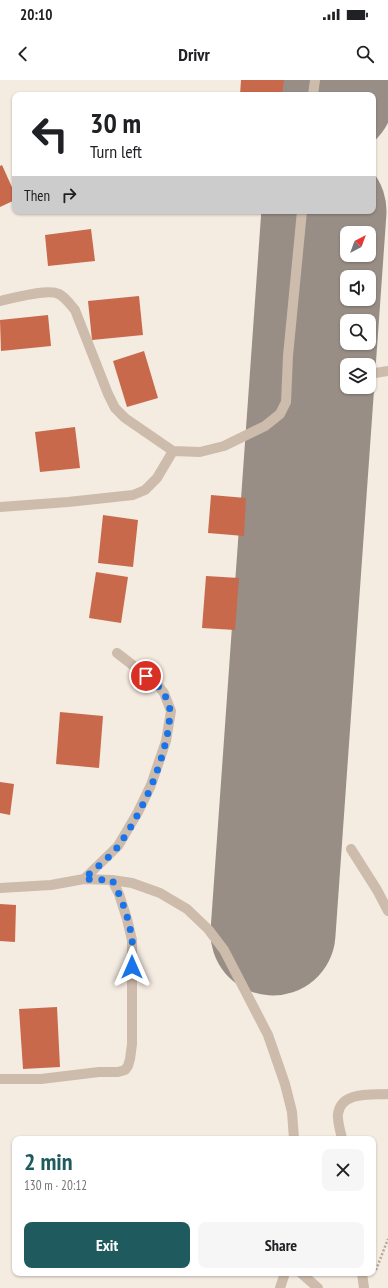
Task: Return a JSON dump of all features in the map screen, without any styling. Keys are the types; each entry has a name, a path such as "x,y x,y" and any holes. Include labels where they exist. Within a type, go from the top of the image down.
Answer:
{"street":[{"path":"313,92 315,80"},
{"path":"0,301 49,291 59,294 67,300 75,310 108,394 124,418 173,451 200,452 224,446 265,426 280,414 286,402 288,356 302,214"},
{"path":"376,373 388,371"},
{"path":"0,507 133,495 145,490 157,478 173,451"},
{"path":"84,879 118,846 138,812 151,785 166,741 170,718 171,711 164,693 156,683 117,653"},
{"path":"351,849 377,890 388,911"},
{"path":"0,888 51,885 84,879 112,880 132,883 160,893 187,909 208,929 224,950 268,1035 287,1091 292,1112 294,1136"},
{"path":"0,1079 41,1079 98,1072 118,1072 125,1070 128,1066 132,1044 132,940 119,894 112,880"},
{"path":"342,1136 338,1114 342,1105 348,1099 357,1096 388,1094"},
{"path":"280,1288 284,1276"},
{"path":"304,1276 318,1288"},
{"path":"362,1276 364,1288"}],"path":[{"path":"376,1270 388,1239"}],"building":[{"path":"241,80 284,80 282,92 240,92"},
{"path":"2,165 12,187 12,201 0,207 0,166"},
{"path":"91,229 95,261 48,266 45,235"},
{"path":"139,296 143,335 92,340 88,301"},
{"path":"48,315 51,346 1,351 0,320"},
{"path":"144,351 158,398 127,407 113,361"},
{"path":"75,427 80,468 40,472 35,432"},
{"path":"211,495 246,498 244,536 208,533"},
{"path":"103,515 138,520 133,567 98,563"},
{"path":"96,572 128,577 121,623 89,618"},
{"path":"206,576 239,578 235,630 202,628"},
{"path":"60,712 103,716 99,768 56,764"},
{"path":"0,782 14,784 10,815 0,813"},
{"path":"0,904 16,905 15,942 0,941"},
{"path":"57,1007 60,1067 23,1069 19,1009"}],"runway":[{"path":"332,92 333,80"},
{"path":"273,933 324,214"}],"route":[{"path":"132,967 132,940 119,894 112,880 84,879 118,846 129,828 151,785 166,741 171,711 164,693 156,683 146,676"}]}
